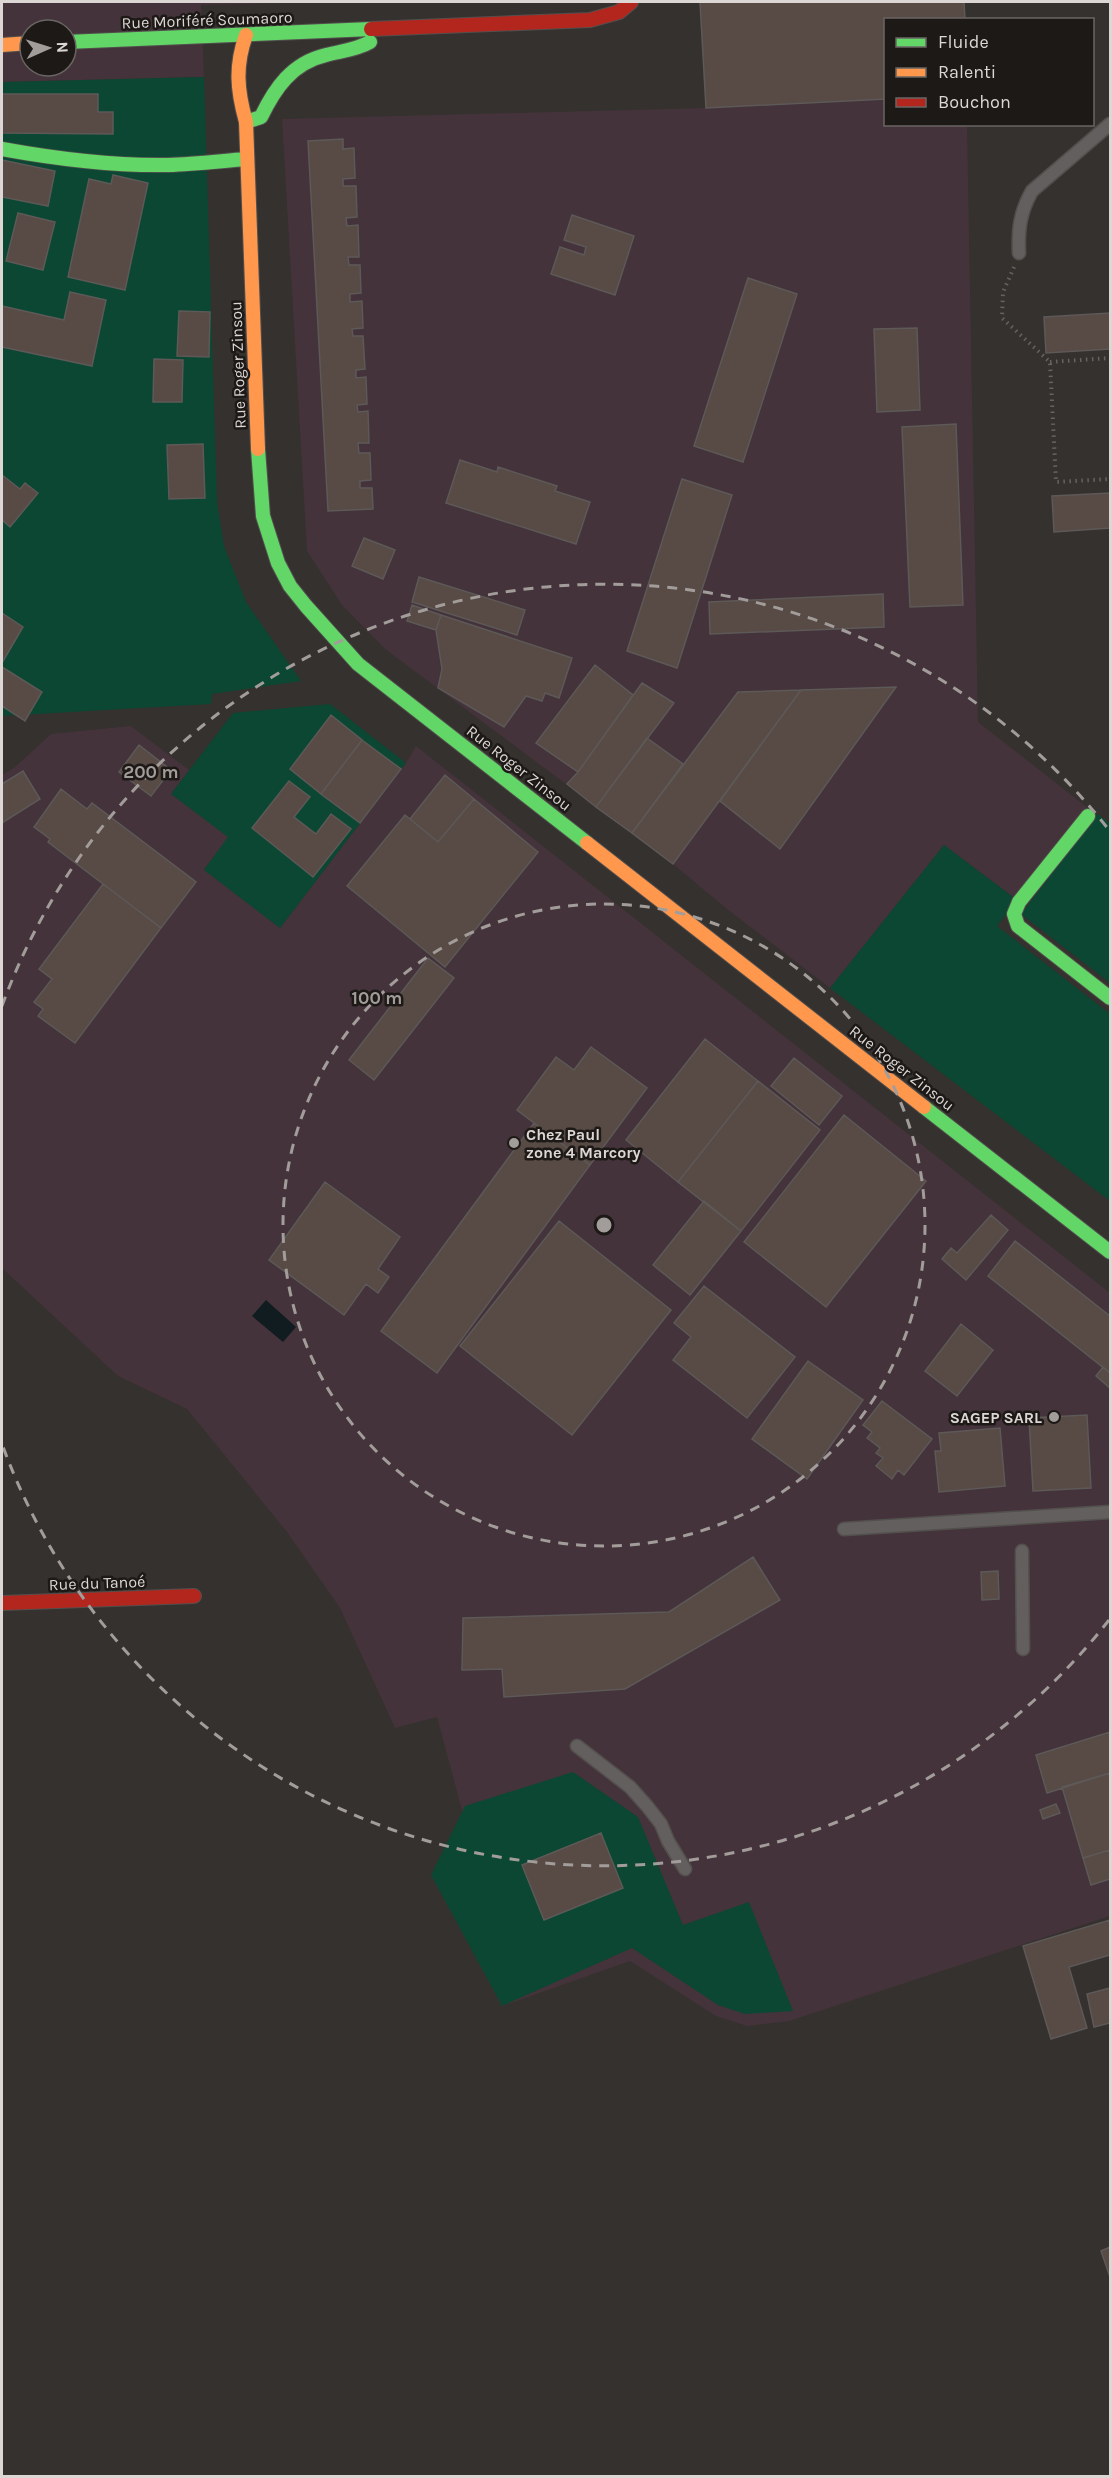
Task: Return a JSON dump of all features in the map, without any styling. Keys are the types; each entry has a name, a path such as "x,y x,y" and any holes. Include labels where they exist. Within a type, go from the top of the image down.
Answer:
{"street":[{"name":"Rue Moriféré Soumaoro","path":"78,42 590,20 619,12 631,2"},
{"path":"246,122 261,117 273,92 290,72 322,56 359,49 389,29"},
{"path":"246,35 236,60 236,92 246,122"},
{"path":"246,35 255,51"},
{"path":"182,38 197,50"},
{"path":"2,45 18,44"},
{"path":"246,122 261,90"},
{"path":"224,93 246,122"},
{"name":"Rue Roger Zinsou","path":"246,122 258,467 263,516 278,563 290,586 368,671 1110,1252"},
{"path":"2,149 100,163 168,165 247,159"},
{"path":"1088,816 1019,902 1014,914 1018,926 1110,998"},
{"name":"Rue du Tanoé","path":"2,1603 194,1596"}],"lane":[{"path":"1019,253 1018,226 1024,205 1032,191 1110,124"},
{"path":"844,1529 1110,1512"},
{"path":"1022,1551 1023,1649"},
{"path":"577,1746 630,1787 647,1806 661,1824 668,1841 685,1869"}],"path":[{"path":"1019,253 1003,292 1002,318 1050,362 1056,482 1110,479"},
{"path":"1050,362 1110,358"}],"shaded area":[{"path":"2,2 322,2 201,5 204,77 2,82"},
{"path":"700,2 964,2 965,18 884,18 884,126 967,126 978,722 1088,808 1017,900 944,845 830,988 727,909 673,864 385,649 342,605 307,551 282,119 706,108"},
{"path":"131,726 189,770 171,794 229,837 204,869 280,928 406,763 416,746 1110,1293 1110,1916 789,2021 747,2026 716,2016 630,1961 502,2006 431,1875 463,1814 437,1717 395,1728 340,1608 287,1532 187,1409 118,1376 2,1268 2,775 15,767 51,734"},
{"path":"266,1300 296,1327 283,1342 252,1316"}],"green space":[{"path":"204,77 217,502 224,546 246,602 301,681 212,694 211,704 2,716 2,82"},
{"path":"330,704 406,763 280,928 204,870 228,837 171,794 233,713"},
{"path":"1098,814 1110,824 1110,983 1021,914"},
{"path":"944,845 1017,900 997,926 1110,1014 1110,1201 830,988"},
{"path":"573,1772 638,1817 683,1925 749,1902 793,2011 745,2014 718,2005 632,1948 502,2006 431,1875 465,1806"}],"building":[{"path":"700,2 964,2 965,18 884,18 884,99 706,108"},
{"path":"2,94 98,94 98,112 113,112 113,134 2,133"},
{"path":"343,139 343,149 354,148 355,178 343,179 343,186 356,186 357,217 346,218 347,226 358,225 359,257 348,257 349,265 360,265 361,293 350,294 350,302 362,301 363,328 352,329 353,336 363,336 365,369 356,370 356,378 366,377 367,404 357,405 358,412 368,411 369,443 358,443 359,453 370,453 371,480 360,481 360,488 372,488 373,509 328,511 308,141"},
{"path":"2,160 55,171 48,206 2,197"},
{"path":"113,175 148,183 125,290 68,277 89,179 111,184"},
{"path":"18,213 55,222 43,270 6,261"},
{"path":"572,215 634,236 615,295 551,274 560,247 584,255 586,247 564,240"},
{"path":"748,278 797,294 743,462 694,446"},
{"path":"70,292 106,300 92,366 2,347 2,306 64,320"},
{"path":"179,311 210,312 209,357 177,356"},
{"path":"1110,313 1110,349 1046,353 1044,317"},
{"path":"917,328 920,410 877,412 874,329"},
{"path":"154,359 183,360 182,402 153,402"},
{"path":"956,424 963,605 910,607 902,427"},
{"path":"203,444 205,498 169,499 167,445"},
{"path":"460,460 497,472 498,467 557,486 555,491 590,502 576,544 446,503"},
{"path":"2,475 20,489 25,483 38,493 10,527 2,520"},
{"path":"682,479 732,495 677,668 627,651"},
{"path":"1110,493 1110,528 1054,532 1052,496"},
{"path":"364,538 395,550 383,579 352,566"},
{"path":"419,577 525,610 517,635 412,602"},
{"path":"883,594 884,627 710,634 709,602"},
{"path":"412,605 441,615 436,630 407,621"},
{"path":"2,613 23,627 2,663"},
{"path":"441,615 572,658 559,698 545,693 542,701 526,696 504,727 438,688 442,669 436,630"},
{"path":"595,665 633,695 578,772 536,743"},
{"path":"2,667 42,692 25,721 2,706"},
{"path":"642,683 674,703 596,807 567,784"},
{"path":"896,687 780,849 720,801 801,690"},
{"path":"801,690 673,864 632,833 738,692"},
{"path":"331,715 362,740 321,794 290,769"},
{"path":"647,738 683,764 632,833 596,807"},
{"path":"362,740 401,769 360,823 321,794"},
{"path":"139,745 171,770 151,796 119,772"},
{"path":"23,771 40,799 2,823 2,784"},
{"path":"445,775 474,799 438,842 410,819"},
{"path":"289,781 310,797 294,817 316,834 331,814 351,829 313,877 252,828"},
{"path":"61,789 87,809 92,803 196,882 161,928 48,842 50,839 34,827"},
{"path":"474,799 538,852 445,967 347,886 405,815 438,842"},
{"path":"103,884 161,928 75,1043 38,1016 43,1009 34,1002 52,979 39,969"},
{"path":"428,958 454,978 374,1080 349,1060"},
{"path":"705,1039 758,1081 678,1182 626,1140"},
{"path":"591,1047 647,1088 590,1165 517,1110 556,1057 574,1070"},
{"path":"794,1058 842,1096 819,1125 771,1086"},
{"path":"758,1081 820,1130 741,1231 678,1182"},
{"path":"844,1115 926,1181 826,1307 744,1242"},
{"path":"534,1123 590,1165 437,1373 381,1331"},
{"path":"325,1182 400,1237 378,1269 389,1277 378,1293 366,1284 344,1315 269,1260"},
{"path":"704,1201 741,1231 690,1295 653,1265"},
{"path":"991,1215 1008,1230 966,1280 942,1259 951,1248 957,1253"},
{"path":"559,1221 671,1310 572,1435 460,1346"},
{"path":"1015,1241 1110,1316 1110,1373 988,1276"},
{"path":"704,1286 795,1357 747,1418 673,1360 691,1337 674,1323"},
{"path":"961,1324 993,1350 957,1396 925,1371"},
{"path":"808,1361 863,1400 807,1479 752,1439"},
{"path":"1103,1367 1110,1373 1110,1388 1096,1376"},
{"path":"882,1401 932,1439 904,1475 898,1470 892,1479 876,1466 883,1458 876,1453 880,1448 867,1438 872,1432 863,1425"},
{"path":"1087,1415 1091,1488 1033,1491 1029,1418"},
{"path":"1000,1428 1005,1486 939,1492 935,1451 941,1451 939,1433"},
{"path":"753,1557 780,1600 625,1689 504,1697 502,1669 462,1670 463,1618 669,1612"},
{"path":"998,1571 999,1599 982,1600 981,1572"},
{"path":"1110,1732 1110,1773 1047,1793 1036,1755"},
{"path":"1110,1773 1110,1850 1083,1858 1062,1787"},
{"path":"1056,1804 1060,1813 1043,1819 1040,1810"},
{"path":"601,1833 623,1888 544,1920 522,1865"},
{"path":"1110,1850 1110,1879 1091,1885 1083,1858"},
{"path":"1110,1920 1110,1955 1069,1967 1087,2028 1051,2039 1023,1946"},
{"path":"1110,1988 1110,2023 1094,2027 1087,1994"},
{"path":"1110,2247 1110,2277 1101,2251"}],"traffic: fast":[{"path":"78,41 371,29"},
{"path":"246,122 261,117 272,96 286,78 303,64 370,42"},
{"path":"2,149 64,159 126,164 168,165 247,159"},
{"path":"258,449 263,516 278,563 290,586 306,606 358,664 587,843"},
{"path":"1088,816 1019,902 1014,914 1018,926 1110,998"},
{"path":"924,1107 1110,1252"}],"traffic: slow":[{"path":"246,35 242,46 238,78 246,122 258,449"},
{"path":"2,45 18,44"},
{"path":"587,843 924,1107"}],"traffic: jam":[{"path":"371,29 590,20 619,12 631,2"},
{"path":"2,1603 194,1596"}],"place":[{"name":"Chez Paul zone 4 Marcory","path":"514,1143"},
{"name":"SAGEP SARL","path":"1054,1417"}]}
